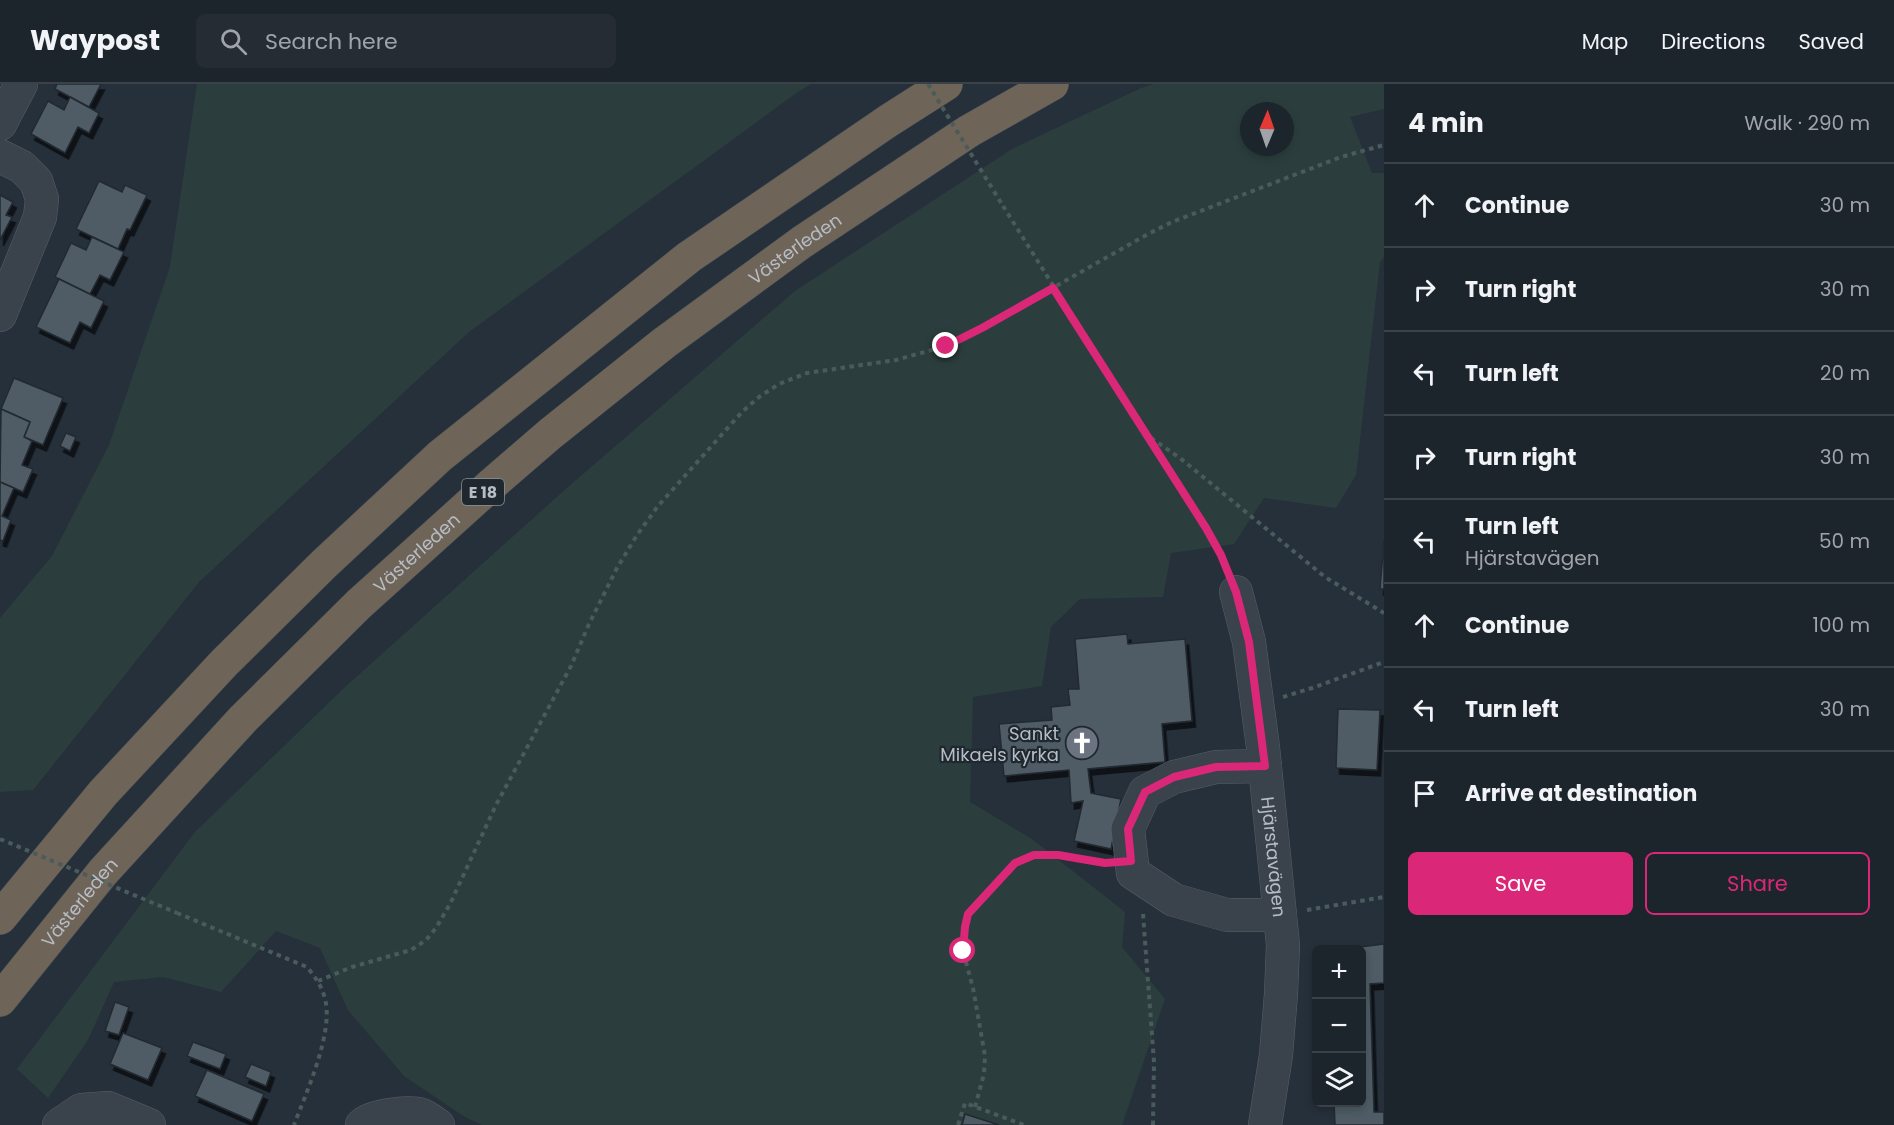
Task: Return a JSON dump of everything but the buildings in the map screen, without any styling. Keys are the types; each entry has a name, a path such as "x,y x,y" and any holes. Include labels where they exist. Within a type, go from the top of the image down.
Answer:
{"highway":[{"path":"0,918 103,793 224,663 324,564 440,456 689,256 946,84"},
{"name":"Västerleden","path":"0,1000 104,872 243,719 359,603 491,485 550,434 664,343 793,248 969,131 1052,84"}],"street":[{"path":"0,124 21,84"},
{"path":"0,156 22,167 36,181 42,199 40,217 0,315"},
{"name":"Hjärstavägen","path":"1236,592 1249,642 1265,766 1283,945 1276,1055 1265,1125"},
{"path":"1265,766 1216,767 1174,777 1145,792 1128,829 1138,871 1174,900 1227,915 1280,915"},
{"path":"70,1118 108,1108 149,1125"},
{"path":"362,1125 367,1120 391,1114 421,1115 438,1125"}],"path":[{"path":"928,84 1053,288 1206,528 1221,555 1236,592"},
{"path":"318,981 352,967 411,950 426,940 436,928 450,904 496,805 572,666 589,624 617,568 637,535 658,506 742,412 759,397 779,384 807,373 896,360 946,346 1172,222 1330,161 1384,145"},
{"path":"1148,436 1180,458 1325,577 1384,613"},
{"path":"1257,705 1384,662"},
{"path":"0,839 307,967 318,981 326,1000 327,1021 321,1049 294,1125"},
{"path":"975,1107 984,1074 985,1056 973,988 963,951 968,914 1015,863 1034,855 1058,855 1138,871 1150,994 1154,1062 1153,1125"},
{"path":"1280,915 1384,897"},
{"path":"958,1125 964,1103 1024,1125"}],"green space":[{"path":"197,84 811,84 469,332 199,582 33,790 0,792 0,618 52,556 109,445 170,267"},
{"path":"1154,84 1384,84 1384,109 1350,117 1372,173 1384,173 1384,257 1380,262 1356,475 1336,508 1264,498 1234,544 1171,553 1163,597 1080,599 1051,627 1042,686 973,697 970,802 1032,839 1125,912 1122,947 1165,999 1122,1125 482,1125 465,1117 404,1076 348,1010 320,948 276,931 221,992 163,977 114,982 88,1040 48,1098 17,1069 195,832 344,688 568,487 795,291 1012,149"}],"place":[{"name":"Sankt Mikaels kyrka","path":"1082,743"}],"route":[{"path":"946,346 1053,288 1221,555 1236,592 1249,642 1265,766 1216,767 1174,777 1145,792 1128,829 1131,861 1105,863 1058,855 1034,855 1015,863 968,914 963,951"}]}
